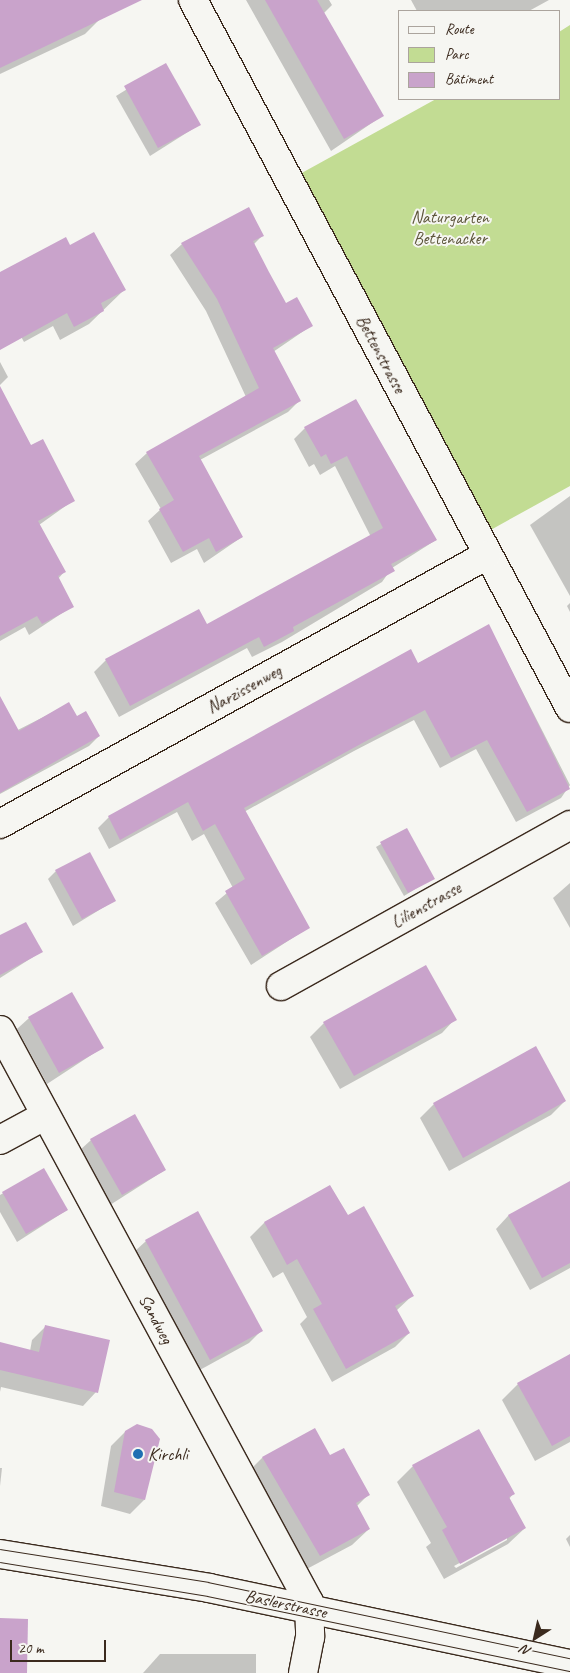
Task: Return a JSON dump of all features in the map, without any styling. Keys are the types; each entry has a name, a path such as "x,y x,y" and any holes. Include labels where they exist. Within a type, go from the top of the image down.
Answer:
{"street":[{"name":"Bettenstrasse","path":"193,0 570,708"},
{"name":"Narzissenweg","path":"0,824 487,554"},
{"name":"Lilienstrasse","path":"281,986 570,825"},
{"name":"Sandweg","path":"0,1030 312,1609"},
{"path":"0,1140 46,1115"},
{"name":"Baslerstrasse","path":"0,1554 312,1609 570,1664"},
{"path":"303,1673 312,1609"}],"green space":[{"name":"Naturgarten Bettenacker","path":"570,25 570,486 478,537 289,180 434,100 560,100 560,31"}],"building":[{"path":"0,0 142,0 0,68"},
{"path":"265,0 317,0 384,116 344,139"},
{"path":"166,63 201,125 158,148 124,86"},
{"path":"249,207 264,236 253,241 269,272 286,303 297,297 313,326 273,348 301,401 199,456 243,537 216,552 209,538 183,552 159,509 174,500 146,452 259,388 217,299 181,243"},
{"path":"94,232 126,290 101,303 104,311 74,327 67,313 0,350 0,272 66,237 70,245"},
{"path":"0,386 31,445 43,439 75,501 38,521 66,572 58,576 74,607 42,624 37,616 0,636"},
{"path":"356,399 437,540 391,564 395,571 293,627 294,631 264,647 259,637 130,706 105,659 199,609 207,624 383,528 347,456 331,464 326,454 321,457 304,427"},
{"path":"489,624 570,789 527,812 487,740 451,758 425,710 366,741 244,808 310,928 262,956 225,891 245,879 215,824 203,831 188,802 120,840 108,816 411,649 418,663"},
{"path":"0,696 19,731 69,702 77,716 86,711 100,736 0,793"},
{"path":"407,828 435,879 408,893 380,842"},
{"path":"90,852 116,901 82,919 55,870"},
{"path":"26,922 43,952 0,975 0,935"},
{"path":"426,965 457,1020 354,1076 323,1022"},
{"path":"72,992 104,1048 59,1073 28,1017"},
{"path":"536,1046 566,1101 463,1158 433,1103"},
{"path":"135,1114 166,1170 122,1195 90,1139"},
{"path":"44,1168 68,1210 26,1234 2,1192"},
{"path":"570,1181 570,1263 542,1278 508,1215"},
{"path":"330,1185 348,1215 364,1206 414,1296 395,1306 410,1333 346,1369 313,1309 322,1304 297,1259 287,1265 264,1222"},
{"path":"198,1211 263,1331 210,1360 145,1240"},
{"path":"45,1325 110,1340 98,1393 0,1370 0,1342 39,1352"},
{"path":"570,1354 570,1436 552,1446 517,1383"},
{"name":"Kirchli","path":"137,1424 152,1429 160,1439 145,1500 114,1492 125,1431"},
{"path":"315,1428 330,1455 344,1448 370,1495 356,1503 370,1529 320,1556 262,1457"},
{"path":"479,1429 515,1494 509,1497 526,1528 460,1564 442,1530 447,1527 412,1465"},
{"path":"0,1618 28,1619 27,1673 0,1673"}],"tram line":[{"path":"0,1549 208,1582 570,1658"},
{"path":"0,1562 207,1596 570,1671"}],"place":[{"name":"Kirchli","path":"138,1454"}]}
